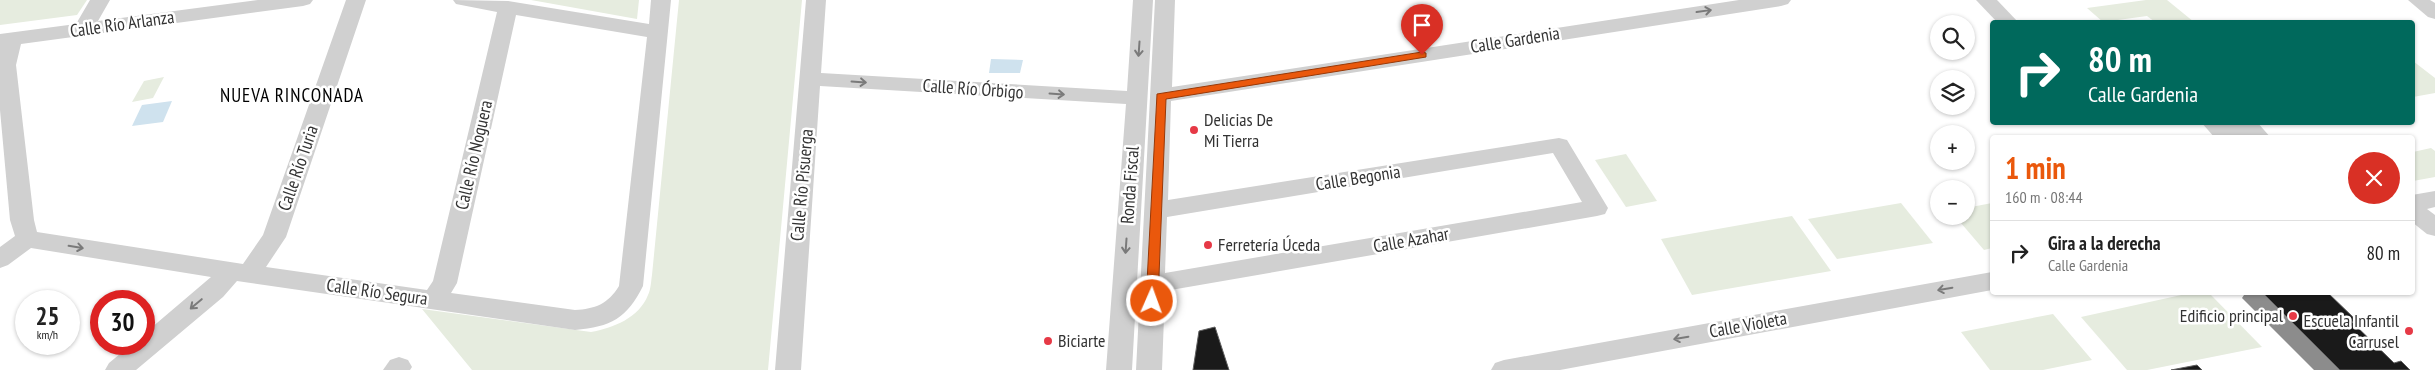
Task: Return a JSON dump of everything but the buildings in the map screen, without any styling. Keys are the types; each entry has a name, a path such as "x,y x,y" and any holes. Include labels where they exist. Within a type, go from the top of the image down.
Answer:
{"street":[{"path":"83,29 100,0"},
{"name":"Calle Río Arlanza","path":"7,39 303,0"},
{"name":"Calle Río Turia","path":"118,370 214,290 240,272 274,237 356,0"},
{"path":"463,0 658,32"},
{"name":"Calle Río Segura","path":"28,239 433,300 575,320 593,320 609,313 624,302 631,286 661,0"},
{"name":"Calle Río Pisuerga","path":"788,370 816,0"},
{"name":"Ronda Fiscal","path":"1119,370 1142,0"},
{"name":"Ronda Fiscal","path":"1149,370 1165,0"},
{"path":"1642,0 1655,18"},
{"name":"Calle Gardenia","path":"1161,96 1781,0"},
{"path":"1986,0 2006,20"},
{"path":"2418,0 2435,13"},
{"name":"Calle Río Noguera","path":"433,300 445,283 508,8"},
{"path":"0,259 28,239 22,220 6,64 7,39"},
{"name":"Calle Río Órbigo","path":"811,79 1135,98"},
{"path":"2214,125 2222,132 2249,127 2257,135"},
{"name":"Calle Begonia","path":"1157,210 1558,146"},
{"name":"Calle Azahar","path":"1153,284 1597,208 1558,146"},
{"path":"2415,202 2435,199"},
{"path":"2415,211 2435,228"},
{"name":"Calle Violeta","path":"1504,370 1990,280"}],"shaded area":[{"path":"0,0 87,0 77,15 0,25"},
{"path":"531,0 639,0 637,19"},
{"path":"679,0 802,0 768,370 472,370 422,309 591,332 608,328 624,321 632,316 644,303 650,290 652,275"},
{"path":"2146,0 2167,0 2192,20 2152,20 2147,16 2101,20 2087,8"},
{"path":"2415,63 2435,78 2435,93 2415,97"},
{"path":"164,77 153,98 132,102 144,81"},
{"path":"2431,148 2435,151 2435,177 2415,181 2415,152"},
{"path":"1626,154 1657,201 1626,207 1595,160"},
{"path":"1901,203 1933,243 1837,259 1808,219"},
{"path":"1990,203 1990,248 1984,250 1963,225 1975,225 1975,206"},
{"path":"1792,216 1831,271 1692,295 1661,239"},
{"path":"2181,295 2211,295 2262,347 2147,370 2127,370 2081,317"},
{"path":"2053,314 2092,360 2043,370 1990,370 1961,332"}],"water":[{"path":"991,59 1023,60 1020,73 989,73"},
{"path":"172,101 163,122 132,126 142,105"}],"place":[{"name":"Delicias De Mi Tierra","path":"1194,130"},
{"name":"Ferretería Úceda","path":"1208,245"},
{"name":"Edificio principal","path":"2293,316"},
{"name":"Escuela Infantil Carrusel","path":"2409,331"},
{"name":"Biciarte","path":"1048,341"}],"district":[{"name":"NUEVA RINCONADA","path":"292,95"}],"route":[{"path":"1152,301 1161,96 1422,55"}]}
